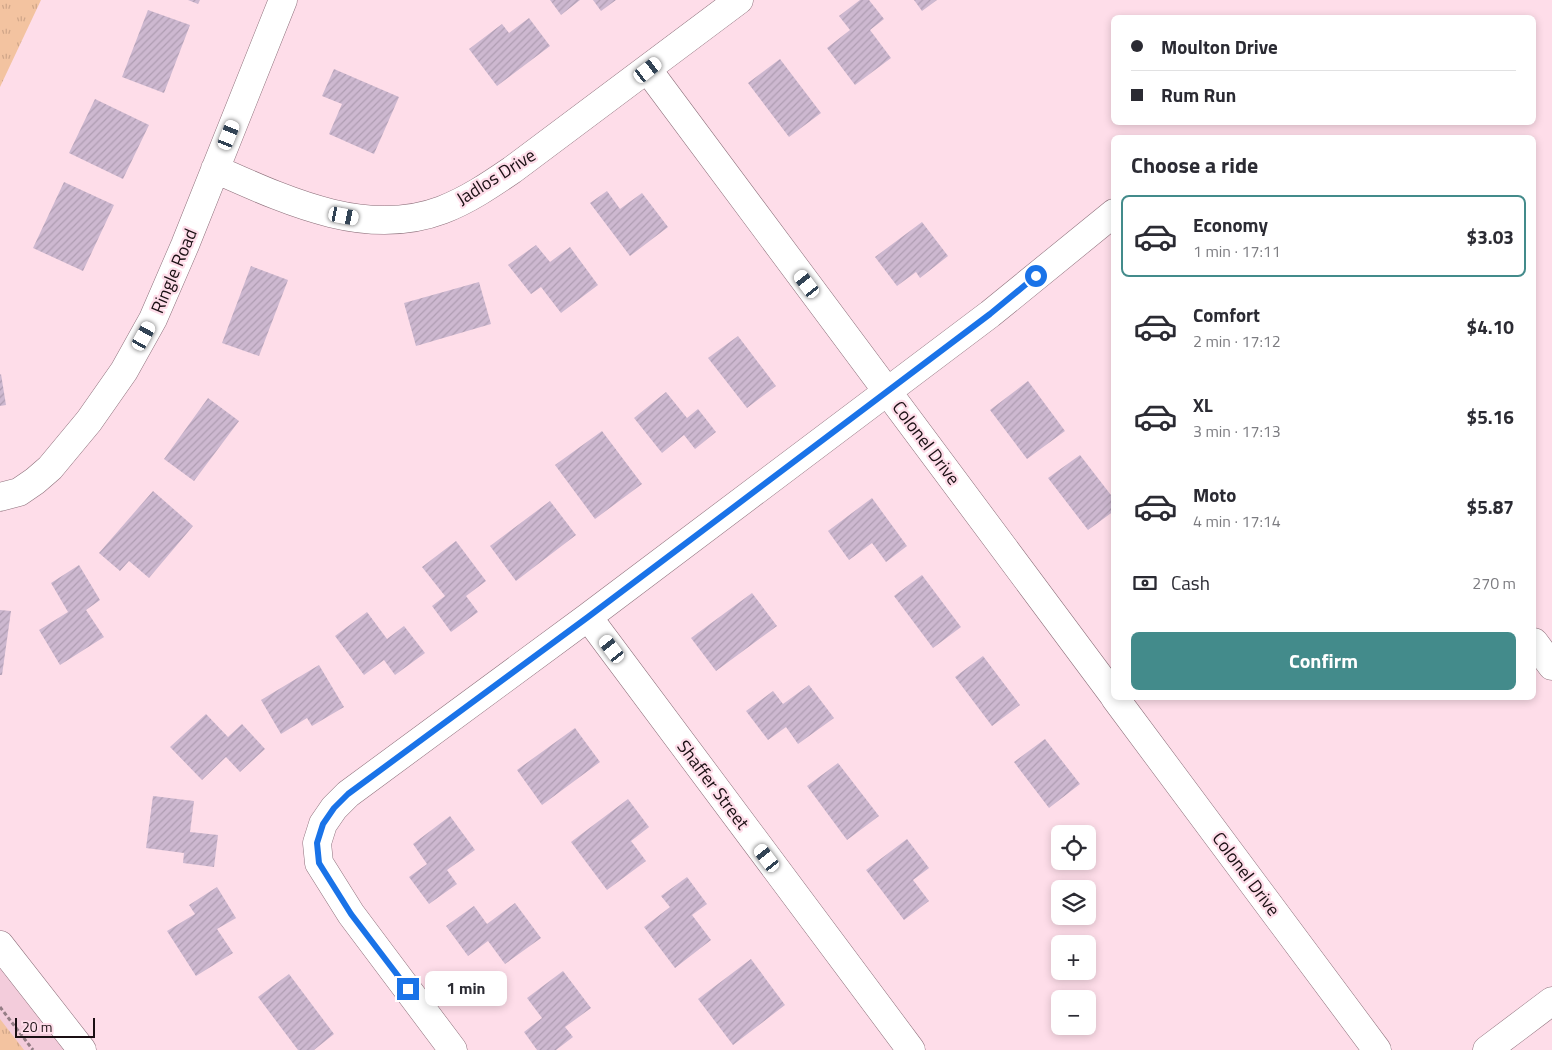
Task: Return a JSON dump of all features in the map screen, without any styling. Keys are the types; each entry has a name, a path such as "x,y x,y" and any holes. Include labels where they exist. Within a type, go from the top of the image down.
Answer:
{"street":[{"name":"Ringle Road","path":"0,497 18,492 36,482 50,468 89,421 124,371 153,319 186,245 283,0"},
{"name":"Jadlos Drive","path":"216,169 259,188 324,212 363,219 384,220 423,215 442,210 478,193 512,170 739,0"},
{"name":"Colonel Drive","path":"648,70 1111,693"},
{"path":"453,1050 351,914 319,863 317,843 323,824 334,808 348,794 588,617 990,314 1111,215"},
{"name":"Shaffer Street","path":"588,617 910,1050"},
{"path":"1536,645 1552,666"},
{"name":"Colonel Drive","path":"1116,700 1377,1050"},
{"path":"0,945 82,1050"},
{"path":"1487,1050 1552,1001"}],"path":[{"path":"0,1007 33,1050"}],"shaded area":[{"path":"0,945 82,1050 0,1050"}],"green space":[{"path":"0,0 41,0 0,87"},
{"path":"0,1019 24,1050 0,1050"}],"building":[{"path":"188,0 200,0 198,4"},
{"path":"550,0 580,0 561,15"},
{"path":"593,0 616,0 601,11"},
{"path":"860,0 869,0 884,19 870,30 891,58 855,85 827,48 850,30 839,16"},
{"path":"914,0 937,0 922,11"},
{"path":"148,10 190,25 164,93 122,77"},
{"path":"529,18 550,46 497,86 469,49 502,24 509,33"},
{"path":"780,59 821,113 789,137 748,83"},
{"path":"334,69 399,97 374,154 329,134 342,104 322,96"},
{"path":"95,99 149,125 123,179 69,153"},
{"path":"64,182 114,205 83,271 33,248"},
{"path":"607,191 620,209 642,193 668,227 630,256 590,203"},
{"path":"922,222 948,256 920,278 916,272 897,286 875,257"},
{"path":"536,245 550,262 570,247 598,285 561,313 541,287 531,294 508,265"},
{"path":"251,266 288,280 259,356 222,343"},
{"path":"479,282 491,324 416,346 404,303"},
{"path":"738,336 776,386 747,408 708,358"},
{"path":"0,375 6,405 0,406"},
{"path":"1028,381 1065,431 1027,459 990,410"},
{"path":"666,392 687,418 698,409 716,432 695,449 684,435 662,453 634,418"},
{"path":"208,398 239,421 194,481 164,459"},
{"path":"602,431 642,484 595,519 555,465"},
{"path":"1080,455 1111,495 1111,513 1088,530 1048,478"},
{"path":"153,491 193,526 149,578 129,561 120,571 99,553"},
{"path":"872,498 907,546 886,562 872,543 849,560 828,531"},
{"path":"550,501 576,535 516,581 490,546"},
{"path":"456,541 486,581 466,596 478,612 451,632 432,606 445,596 422,567"},
{"path":"79,565 100,600 86,610 104,637 60,665 39,630 68,612 51,583"},
{"path":"922,575 961,627 933,648 894,596"},
{"path":"752,593 777,626 716,671 691,638"},
{"path":"0,610 11,611 2,675 0,675"},
{"path":"367,612 387,639 404,626 425,653 395,675 384,660 364,675 335,636"},
{"path":"983,656 1020,705 992,726 955,677"},
{"path":"319,665 344,707 312,726 307,718 281,734 261,700"},
{"path":"809,685 834,718 798,744 786,727 768,740 746,711 773,691 783,704"},
{"path":"206,714 228,737 242,724 265,749 240,772 226,757 202,780 170,747"},
{"path":"575,728 600,762 542,805 517,770"},
{"path":"1045,739 1080,784 1049,808 1014,762"},
{"path":"838,763 879,816 847,840 807,786"},
{"path":"153,796 194,801 190,832 218,835 214,867 183,863 184,853 146,848"},
{"path":"628,799 649,827 631,841 646,861 607,890 571,842"},
{"path":"450,816 475,850 447,870 457,884 429,904 409,877 427,864 413,844"},
{"path":"907,839 929,868 913,880 929,901 904,920 866,870"},
{"path":"687,877 707,904 692,915 711,940 675,968 644,927 670,907 661,896"},
{"path":"217,887 236,918 217,929 233,953 196,976 167,931 195,914 189,905"},
{"path":"515,903 541,938 505,964 488,941 468,956 446,926 474,906 487,924"},
{"path":"751,959 785,1005 733,1045 698,999"},
{"path":"563,971 591,1008 565,1027 573,1037 556,1050 537,1050 524,1032 542,1018 527,998"},
{"path":"289,974 334,1034 314,1050 298,1050 258,997"}],"route":[{"path":"408,989 351,914 319,863 317,843 323,824 334,808 348,794 588,617 990,314 1036,276"}]}
